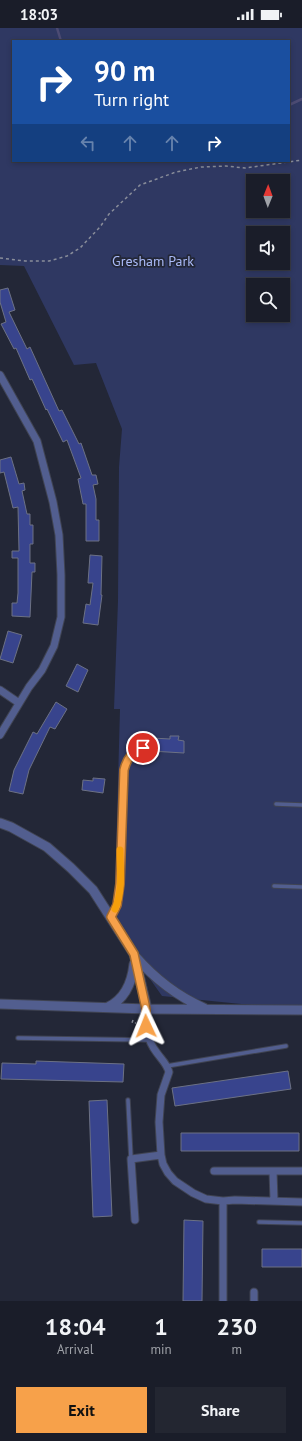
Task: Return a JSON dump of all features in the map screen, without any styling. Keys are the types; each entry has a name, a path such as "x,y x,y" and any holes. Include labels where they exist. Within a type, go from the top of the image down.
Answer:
{"street":[{"path":"0,374 37,442 53,502 59,536 61,575 60,617 54,646 42,670 29,687 0,735"},
{"path":"0,690 19,704"},
{"path":"0,823 11,827 47,847 71,868 93,890 134,954 147,970 158,980 186,999 208,1010"},
{"path":"107,1008 115,1004 123,996 130,984 133,974 134,954"},
{"path":"134,954 146,1009 148,1037 167,1066 169,1072 161,1095 159,1122 161,1155 163,1164 168,1174 175,1181 193,1193 206,1199 223,1201 302,1202"},
{"path":"0,1004 146,1009 302,1010"},
{"path":"135,1220 131,1159 161,1155"},
{"path":"214,1171 302,1171"},
{"path":"273,1171 274,1201"},
{"path":"223,1201 223,1301"},
{"path":"254,1292 254,1301"}],"lane":[{"path":"111,917 117,905 120,884 124,770 126,762 131,754 136,750 143,748"},
{"path":"276,804 302,805"},
{"path":"274,886 302,886"},
{"path":"18,1038 148,1037"},
{"path":"167,1066 286,1046"},
{"path":"128,1100 131,1159"},
{"path":"259,1222 302,1223"}],"path":[{"path":"290,162 302,160"},
{"path":"0,258 25,261 49,261 67,256 80,248 100,227 109,214 140,185 176,172 201,167 226,166 245,168 288,162"},
{"path":"133,1020 132,1022 136,1023"}],"green space":[{"name":"Gresham Park","path":"0,28 302,28 302,1008 282,1008 162,996 114,928 120,709 114,709 118,601 119,467 122,429 96,363 74,365 24,266 0,265"}],"building":[{"path":"8,288 15,310 9,312 27,349 30,347 59,411 62,410 79,444 81,443 92,475 96,475 98,484 93,485 96,499 96,520 99,520 99,541 86,541 86,504 83,504 78,479 81,478 67,440 63,442 32,379 30,380 16,348 14,349 1,324 6,322 0,302 0,290"},
{"path":"11,457 19,484 24,483 25,490 22,491 27,514 30,514 30,525 33,525 33,544 30,544 30,563 35,563 35,572 32,572 30,617 12,616 12,603 17,603 18,593 18,558 12,558 12,551 19,551 18,507 13,508 4,472 0,473 0,460"},
{"path":"90,555 102,556 102,595 98,625 83,623 86,604 90,605 93,583 88,583"},
{"path":"8,631 22,635 13,663 0,659"},
{"path":"77,664 88,670 78,692 66,686"},
{"path":"56,702 67,709 55,729 50,727 29,770 23,794 9,791 14,770 33,732 37,734"},
{"path":"170,736 179,736 178,740 184,741 184,753 151,751 152,738 170,739"},
{"path":"93,778 105,779 103,793 82,790 83,780 93,781"},
{"path":"36,1061 124,1064 123,1082 1,1079 2,1063 36,1064"},
{"path":"288,1071 291,1089 175,1106 172,1088"},
{"path":"107,1100 112,1216 93,1217 89,1101"},
{"path":"181,1133 299,1133 299,1151 181,1151"},
{"path":"184,1220 203,1221 202,1301 183,1301"},
{"path":"262,1249 302,1249 302,1267 262,1267"}],"waterway":[{"path":"57,28 61,40"},
{"path":"290,105 302,99"}],"slow traffic":[{"path":"115,909 119,897 120,850"}],"route":[{"path":"143,748 136,750 131,754 126,762 124,770 122,784 119,897 111,917 134,954 146,1009 146,1026"}]}
